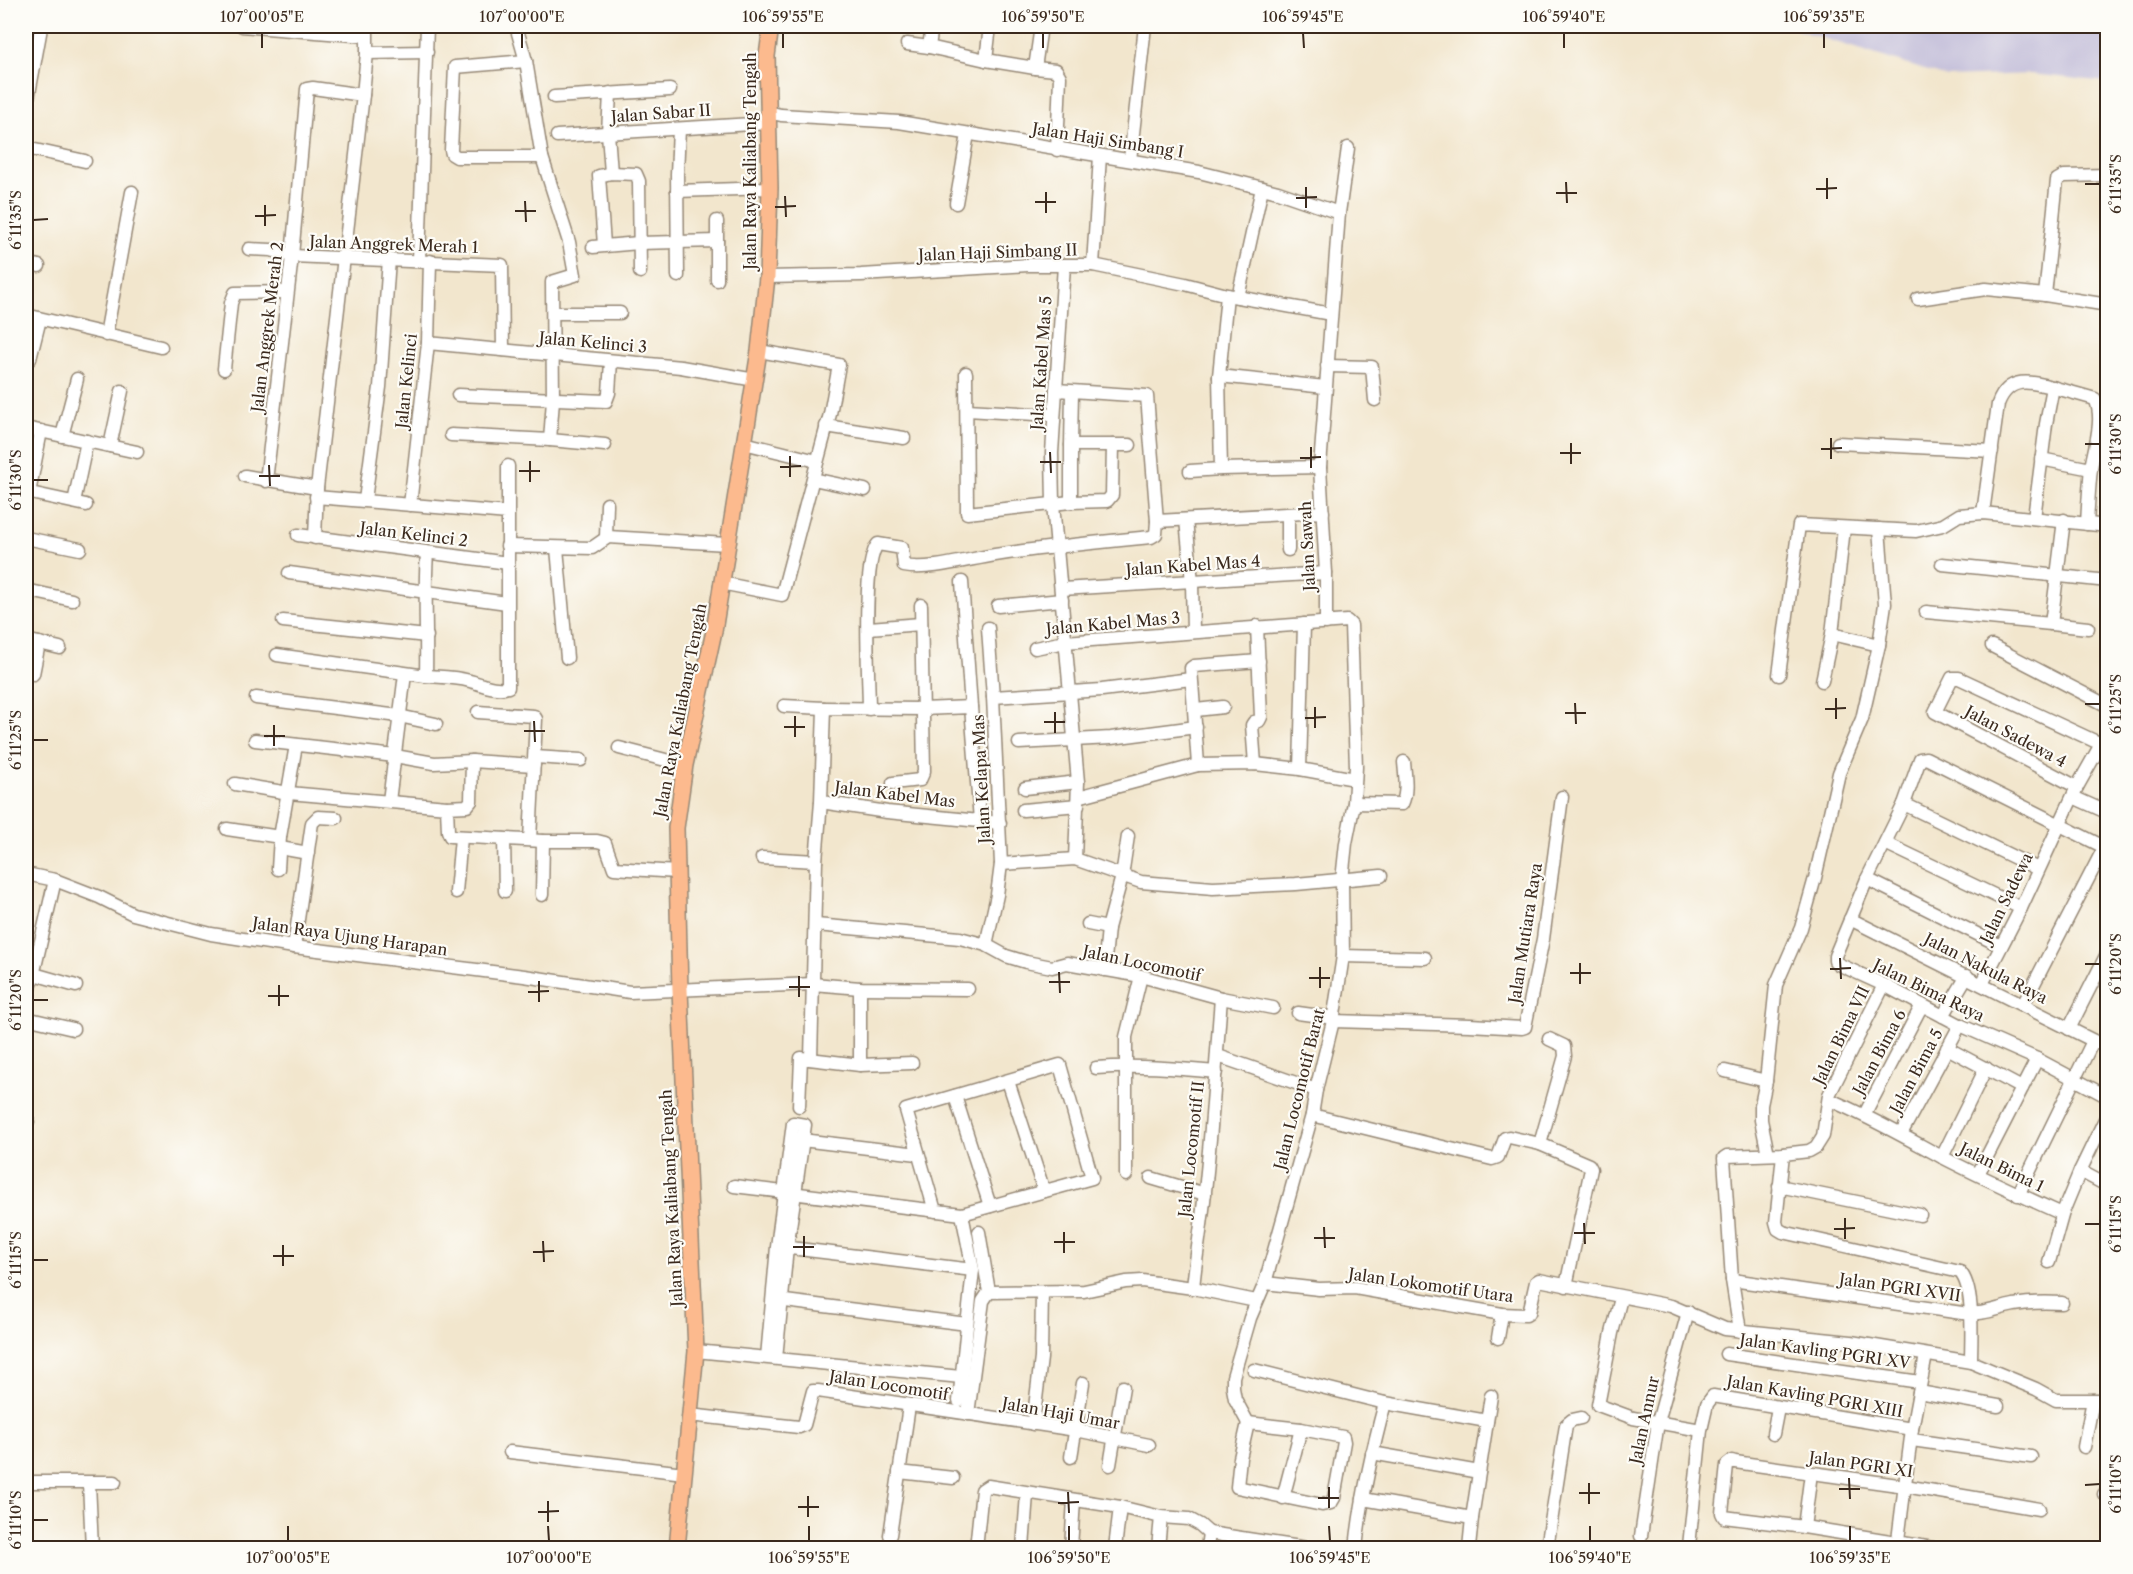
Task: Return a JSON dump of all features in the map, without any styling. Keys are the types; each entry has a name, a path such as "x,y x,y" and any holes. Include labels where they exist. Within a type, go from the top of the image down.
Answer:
{"main road":[{"name":"Jalan Raya Kaliabang Tengah","path":"677,1548 696,1351 680,990 676,828 685,765 714,631 759,351 767,277 770,188 767,56 771,26"}],"street":[{"path":"26,110 38,26"},
{"path":"242,26 367,31 363,95 316,493 315,538"},
{"name":"Jalan Kelinci","path":"411,505 428,343 425,261 427,26"},
{"path":"516,26 526,61 542,157 569,242 575,275 552,282 553,400 550,440"},
{"path":"929,47 932,26"},
{"path":"986,60 990,26"},
{"path":"1035,68 1041,26"},
{"path":"1130,160 1145,26"},
{"path":"907,44 986,60 1056,70 1060,77 1057,150"},
{"path":"367,53 427,52"},
{"path":"526,61 455,67 451,150 452,154 457,157 542,157"},
{"name":"Jalan Anggrek Merah 2","path":"266,481 292,256 307,89 363,95"},
{"path":"554,97 670,90"},
{"path":"609,93 608,133 611,173"},
{"name":"Jalan Haji Simbang I","path":"767,118 781,115 899,122 1057,150 1130,160 1199,172 1262,188 1339,213"},
{"name":"Jalan Sabar II","path":"557,136 679,129 767,118"},
{"path":"678,276 679,129"},
{"path":"956,203 968,134"},
{"path":"26,148 84,161"},
{"path":"1219,376 1326,387 1339,213 1348,148"},
{"path":"1093,265 1100,156"},
{"path":"640,272 639,243 638,177 633,173 601,174 598,178 598,246 639,243 717,241"},
{"path":"2045,295 2057,180 2064,176 2108,175"},
{"path":"677,191 770,188"},
{"path":"1221,469 1219,376 1232,296 1262,188"},
{"path":"106,335 132,192"},
{"path":"717,221 717,280"},
{"name":"Jalan Anggrek Merah 1","path":"249,249 271,250 292,256 502,265 503,350"},
{"path":"365,500 380,387 389,259"},
{"path":"26,263 39,266"},
{"name":"Jalan Haji Simbang II","path":"767,277 802,278 1028,265 1093,265 1232,296 1331,314"},
{"name":"Jalan Kabel Mas 5","path":"1064,265 1053,415 1053,504 1065,642"},
{"path":"1918,298 1986,289 2108,305"},
{"path":"224,369 231,303 235,293 287,292"},
{"path":"553,313 620,313"},
{"path":"26,315 161,347"},
{"path":"30,359 40,319"},
{"name":"Jalan Kelinci 3","path":"428,343 681,367 755,380"},
{"path":"721,583 782,595 818,461 839,365 759,351"},
{"path":"458,395 606,401 609,393 611,361"},
{"path":"1327,366 1372,367 1375,400"},
{"path":"966,373 967,513 1071,502 1107,501 1111,499 1113,445"},
{"path":"62,436 76,379"},
{"path":"1983,513 2001,396 2008,388 2025,381 2033,381 2095,399 2098,404 2098,425 2091,469 2087,524"},
{"name":"Jalan Sawah","path":"1326,387 1320,467 1326,573 1326,623"},
{"path":"2034,518 2053,387"},
{"path":"869,709 867,597 871,561 874,547 878,544 900,546 903,550 903,565 907,567 930,567 1058,545 1151,537 1156,534 1157,521 1147,396 1056,390"},
{"path":"110,446 122,391"},
{"path":"1071,502 1072,392"},
{"path":"967,410 1053,415"},
{"path":"826,426 904,438"},
{"path":"26,428 137,452"},
{"path":"41,431 27,492 80,503 87,441"},
{"path":"451,435 550,440 605,446"},
{"path":"744,443 818,461"},
{"path":"1838,443 1992,451"},
{"path":"1071,445 1130,445"},
{"path":"2042,459 2091,469"},
{"path":"277,655 470,681 480,685 508,687 508,466"},
{"path":"1190,471 1320,467"},
{"path":"245,476 316,493 365,500 508,513"},
{"path":"813,479 865,490"},
{"path":"606,538 607,504"},
{"path":"1157,521 1323,512"},
{"path":"1779,675 1799,525 1879,533 1916,531 1943,525 1959,515 1983,513 2108,526"},
{"path":"1288,514 1288,550"},
{"path":"1186,520 1192,582 1193,632"},
{"path":"2051,624 2064,520"},
{"path":"1822,681 1832,634 1844,528"},
{"path":"1768,1154 1761,1120 1761,1105 1766,1081 1776,985 1801,928 1839,773 1862,719 1879,645 1885,604 1879,533"},
{"name":"Jalan Kelinci 2","path":"298,536 508,563"},
{"path":"26,538 80,549"},
{"path":"507,546 592,548 606,538 727,544"},
{"path":"557,548 567,658"},
{"path":"426,676 427,636 424,591 427,552"},
{"path":"1942,564 2108,581"},
{"path":"289,573 507,603"},
{"name":"Jalan Kabel Mas 4","path":"998,606 1062,595 1192,582 1326,573"},
{"path":"962,582 980,820"},
{"path":"26,590 72,600"},
{"path":"893,783 920,780 924,771 921,605"},
{"path":"1926,612 2088,628"},
{"path":"283,621 427,636"},
{"name":"Jalan Locomotif Barat","path":"1193,632 1347,621 1351,625 1355,779 1354,803 1342,879 1343,956 1334,1020 1312,1115 1265,1283 1256,1301 1237,1362 1233,1388 1238,1407 1248,1423"},
{"path":"868,628 921,624"},
{"path":"1300,769 1304,624"},
{"path":"1255,764 1252,725 1262,717 1257,626"},
{"path":"988,628 993,697"},
{"name":"Jalan Kabel Mas 3","path":"1035,648 1065,642 1193,632"},
{"path":"1832,634 1879,645"},
{"path":"26,640 60,648"},
{"path":"1065,642 1078,782 1075,859"},
{"path":"33,674 39,643"},
{"path":"1992,646 2108,706"},
{"path":"1198,765 1196,710 1191,670 1194,666 1259,662"},
{"path":"389,801 405,674"},
{"name":"Jalan Sadewa 4","path":"2075,792 1935,712 1952,678 1956,677 2101,744"},
{"name":"Jalan Kelapa Mas","path":"1001,864 993,697 1069,692 1191,679"},
{"path":"256,698 399,716 436,724"},
{"path":"784,706 922,710 971,707"},
{"path":"1196,710 1223,707"},
{"path":"811,1059 816,861 821,802 824,708"},
{"path":"478,712 534,716 537,722 536,841 542,895"},
{"path":"1019,743 1111,738 1196,727"},
{"name":"Jalan Sadewa 4","path":"2059,826 2108,732"},
{"path":"255,740 395,756 434,763 581,760"},
{"path":"278,869 280,842 296,746"},
{"path":"620,748 685,765"},
{"name":"Jalan Bima Raya","path":"2059,826 1926,758 1920,759 1904,804 1867,879 1835,956 1835,961 1943,1016 2037,1059 2108,1097"},
{"path":"235,784 289,793 447,807 467,806 470,803 472,761"},
{"path":"1354,803 1402,804 1405,787 1404,762"},
{"path":"1023,810 1078,801 1198,765 1255,764 1355,779"},
{"path":"1025,788 1078,782"},
{"path":"2075,792 2104,811"},
{"name":"Jalan Mutiara Raya","path":"1334,1020 1525,1027 1543,939 1562,797"},
{"name":"Jalan Kabel Mas","path":"821,802 888,812 1000,823"},
{"path":"1904,804 2038,869"},
{"path":"447,807 448,835 461,838 601,842 605,843 614,868 677,872"},
{"path":"294,946 313,820 318,817 336,818"},
{"path":"2023,1005 2106,848 2059,826"},
{"name":"Jalan Sadewa","path":"1982,984 2059,826"},
{"path":"227,829 280,842 308,853"},
{"path":"1104,970 1108,928 1122,876 1128,836"},
{"path":"456,892 461,838"},
{"path":"504,839 505,891"},
{"path":"1885,843 2021,908"},
{"path":"762,858 816,861"},
{"path":"986,945 1001,864 1075,859 1122,876 1160,884 1213,888 1250,888 1381,876"},
{"name":"Jalan Raya Ujung Harapan","path":"26,874 55,880 99,897 133,914 211,934 630,992 680,990"},
{"path":"1867,879 2001,946"},
{"path":"26,1006 29,973 55,880"},
{"name":"Jalan Nakula Raya","path":"1850,919 2108,1048"},
{"path":"1088,924 1108,928"},
{"name":"Jalan Locomotif","path":"816,925 960,938 986,945 1006,956 1026,962 1052,967 1066,963 1141,976 1221,998 1273,1008"},
{"path":"2069,1029 2108,952"},
{"path":"1343,956 1425,958"},
{"path":"29,973 76,986"},
{"path":"1126,1175 1126,1037 1141,976"},
{"path":"1943,1016 1966,976"},
{"path":"680,990 813,984 860,988 968,989"},
{"name":"Jalan Bima VII","path":"1783,1154 1809,1151 1816,1147 1822,1136 1830,1100 1829,1095 1884,985"},
{"path":"860,988 860,1065"},
{"path":"1221,998 1218,1056 1316,1090"},
{"name":"Jalan Bima 6","path":"1865,1114 1922,1005"},
{"path":"1298,1012 1334,1020"},
{"path":"26,1018 74,1029"},
{"name":"Jalan Bima 5","path":"1901,1134 1960,1024"},
{"path":"1540,1144 1565,1056 1564,1046 1549,1039"},
{"path":"2018,1195 2093,1041"},
{"path":"1947,1048 2022,1088"},
{"name":"Jalan Locomotif II","path":"1193,1288 1205,1194 1218,1056"},
{"path":"799,1106 800,1061 803,1058 860,1065 912,1063"},
{"path":"1978,1174 2037,1059"},
{"path":"734,1186 935,1211 962,1214 1092,1178 1060,1065 906,1110 935,1211"},
{"path":"1096,1068 1127,1065 1216,1072"},
{"path":"1942,1157 1986,1068"},
{"path":"1725,1071 1766,1081"},
{"path":"1008,1081 1044,1191"},
{"path":"955,1096 990,1206"},
{"name":"Jalan Bima 1","path":"1830,1100 1865,1114 1942,1157 2018,1195 2060,1213 2063,1212"},
{"path":"2049,1262 2063,1212 2108,1113"},
{"path":"1312,1115 1492,1159 1499,1155 1506,1137 1540,1144 1591,1166 1566,1286"},
{"path":"772,1358 782,1247 790,1193 805,1125 793,1123 790,1193"},
{"path":"802,1140 918,1154"},
{"path":"1740,1331 1732,1280 1724,1158 1783,1154 1776,1222 1778,1229 1783,1232 1956,1270 1963,1275 1966,1282 1971,1314 1971,1362"},
{"path":"2080,1171 2108,1186"},
{"path":"1151,1178 1205,1194"},
{"path":"1779,1186 1920,1215"},
{"path":"958,1401 973,1270 962,1214"},
{"path":"979,1232 989,1292 1094,1290 1132,1281 1193,1288 1256,1301"},
{"path":"782,1247 973,1270"},
{"name":"Jalan PGRI XVII","path":"1732,1280 1971,1314 1993,1312 2009,1306 2042,1301 2062,1303"},
{"name":"Jalan Lokomotif Utara","path":"1265,1283 1319,1289 1355,1288 1502,1314 1526,1315 1529,1313 1538,1281 1671,1306 1725,1329 1851,1342 1971,1362 2036,1389 2056,1400 2108,1400"},
{"name":"Jalan Locomotif","path":"689,1415 800,1427 804,1425 807,1418 813,1391 969,1414 983,1301 989,1292"},
{"path":"1033,1424 1041,1358 1042,1292"},
{"path":"1621,1298 1598,1405 1633,1418 1701,1430 1689,1546"},
{"path":"778,1301 967,1324"},
{"name":"Jalan Annur","path":"1641,1536 1658,1422 1688,1312"},
{"path":"1498,1338 1502,1314"},
{"path":"696,1351 961,1377"},
{"name":"Jalan Kavling PGRI XV","path":"1726,1354 1919,1387 1998,1406"},
{"path":"1897,1546 1919,1387 1926,1355"},
{"path":"1254,1370 1385,1403 1488,1421"},
{"path":"1071,1457 1083,1383"},
{"path":"1110,1465 1123,1387"},
{"path":"1469,1548 1491,1396"},
{"name":"Jalan Kavling PGRI XIII","path":"1701,1430 1707,1404 1713,1396 2031,1457"},
{"path":"2084,1447 2093,1400"},
{"path":"1356,1548 1372,1453 1385,1403"},
{"path":"890,1535 909,1406"},
{"path":"1773,1434 1778,1408"},
{"name":"Jalan Haji Umar","path":"969,1414 1076,1430 1149,1445"},
{"path":"1547,1548 1566,1425 1572,1420 1581,1418"},
{"path":"1248,1423 1343,1437 1334,1498 1331,1503 1322,1505 1237,1487 1248,1423"},
{"path":"1283,1498 1300,1429"},
{"path":"510,1452 684,1473"},
{"path":"1372,1453 1479,1472"},
{"name":"Jalan PGRI XI","path":"1804,1527 1728,1518 1722,1513 1729,1462 1905,1486 2039,1509"},
{"path":"899,1472 952,1478"},
{"path":"1811,1473 1804,1527 1897,1546 1932,1548"},
{"path":"34,1482 115,1482"},
{"path":"89,1483 92,1548"},
{"path":"976,1548 982,1490 988,1486 1189,1519 1209,1533 1307,1548"},
{"path":"1023,1548 1028,1494"},
{"path":"1363,1499 1472,1518"},
{"path":"1071,1548 1074,1500"},
{"path":"1115,1548 1120,1507"},
{"path":"1158,1548 1161,1516"},
{"path":"1208,1548 1209,1533"}],"shaded area":[{"path":"1785,26 2107,26 2107,82 2031,74 1947,77"}]}
